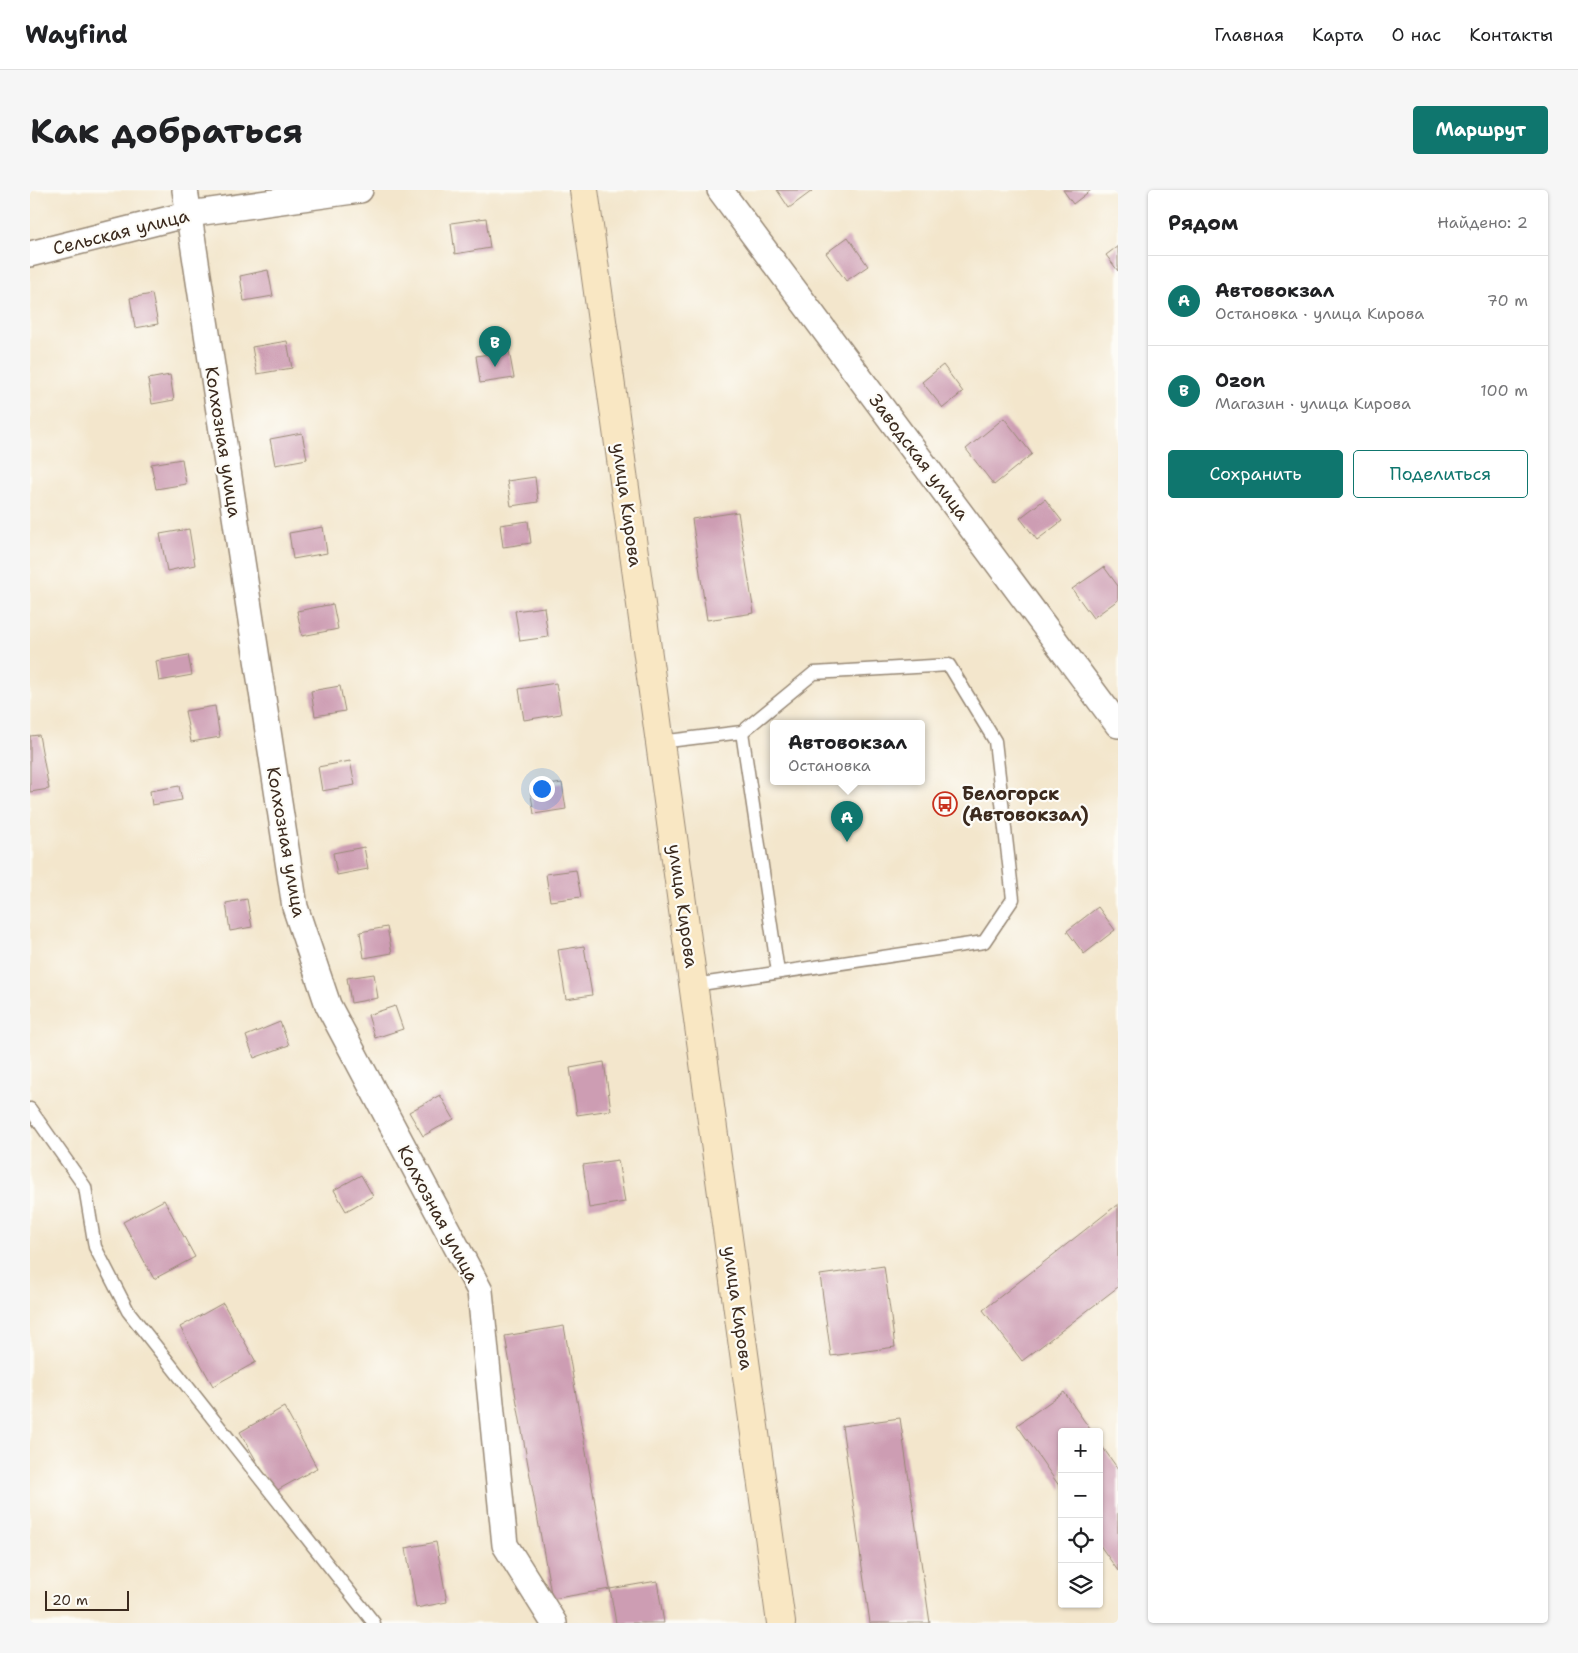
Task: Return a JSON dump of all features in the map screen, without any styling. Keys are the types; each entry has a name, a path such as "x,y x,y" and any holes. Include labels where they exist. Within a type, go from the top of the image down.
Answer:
{"main road":[{"name":"улица Кирова","path":"584,190 781,1623"}],"street":[{"name":"Сельская улица","path":"30,254 187,202 360,190"},
{"name":"Заводская улица","path":"720,190 1118,724"},
{"name":"Колхозная улица","path":"187,202 295,907 328,1005 480,1291 505,1545 554,1623"}],"lane":[{"path":"660,742 742,732 814,673 949,666 996,741 1012,899 984,942 694,985"},
{"path":"742,732 778,972"},
{"path":"30,1109 85,1187 95,1247 128,1311 374,1623"}],"building":[{"path":"777,190 812,190 812,191 789,208"},
{"path":"1063,190 1091,190 1073,204"},
{"path":"486,218 490,248 455,254 451,223"},
{"path":"848,237 868,266 846,281 826,253"},
{"path":"1118,246 1118,271 1106,255"},
{"path":"268,270 273,296 244,301 240,276"},
{"path":"152,294 158,324 135,328 130,298"},
{"path":"287,341 292,368 257,374 252,347"},
{"path":"509,351 514,378 480,383 476,356"},
{"path":"943,365 963,392 943,408 922,382"},
{"path":"170,375 174,400 152,404 148,379"},
{"path":"1004,418 1032,454 994,485 966,449"},
{"path":"302,433 307,459 275,465 270,439"},
{"path":"182,459 186,484 156,489 151,464"},
{"path":"535,477 538,502 511,506 507,481"},
{"path":"1045,499 1062,521 1037,540 1020,518"},
{"path":"738,512 754,613 707,620 692,519"},
{"path":"528,521 531,543 503,547 500,525"},
{"path":"323,527 327,553 293,559 289,533"},
{"path":"189,529 195,565 167,571 160,534"},
{"path":"1104,567 1118,586 1118,600 1093,618 1072,589"},
{"path":"333,604 338,629 302,636 297,611"},
{"path":"544,607 548,637 520,641 515,611"},
{"path":"188,655 192,675 159,681 156,661"},
{"path":"556,683 561,714 524,720 519,689"},
{"path":"340,686 345,711 315,716 311,691"},
{"path":"215,706 220,737 191,742 185,711"},
{"path":"39,735 49,789 30,792 30,736"},
{"path":"350,761 355,785 322,791 318,767"},
{"path":"562,783 566,809 534,814 530,788"},
{"path":"179,786 182,800 152,805 150,791"},
{"path":"364,847 368,869 337,875 333,853"},
{"path":"576,870 581,897 550,901 546,874"},
{"path":"247,899 252,927 230,931 226,903"},
{"path":"1098,907 1115,930 1084,954 1067,931"},
{"path":"387,927 392,953 364,958 360,932"},
{"path":"584,946 592,995 566,999 558,950"},
{"path":"374,974 378,998 351,1003 347,978"},
{"path":"395,1006 403,1029 375,1038 368,1015"},
{"path":"280,1022 289,1045 254,1058 246,1036"},
{"path":"604,1062 611,1110 577,1115 570,1068"},
{"path":"440,1095 454,1119 423,1136 409,1112"},
{"path":"618,1160 625,1202 589,1208 583,1165"},
{"path":"361,1175 373,1196 346,1211 334,1190"},
{"path":"164,1200 195,1257 154,1279 123,1222"},
{"path":"1118,1204 1118,1287 1022,1361 983,1310"},
{"path":"884,1266 895,1347 831,1356 820,1275"},
{"path":"223,1303 256,1362 213,1386 180,1327"},
{"path":"564,1326 610,1589 552,1599 505,1336"},
{"path":"1064,1392 1089,1428 1058,1428 1058,1484 1017,1425"},
{"path":"284,1407 317,1468 274,1492 240,1432"},
{"path":"900,1418 930,1623 870,1623 842,1426"},
{"path":"1103,1448 1118,1469 1118,1571 1103,1550"},
{"path":"436,1542 447,1602 416,1608 406,1548"},
{"path":"657,1581 664,1623 616,1623 610,1589"}],"place":[{"name":"Ozon","path":"495,367"},
{"name":"Белогорск (Автовокзал)","path":"945,804"},
{"name":"Автовокзал","path":"847,842"}]}
